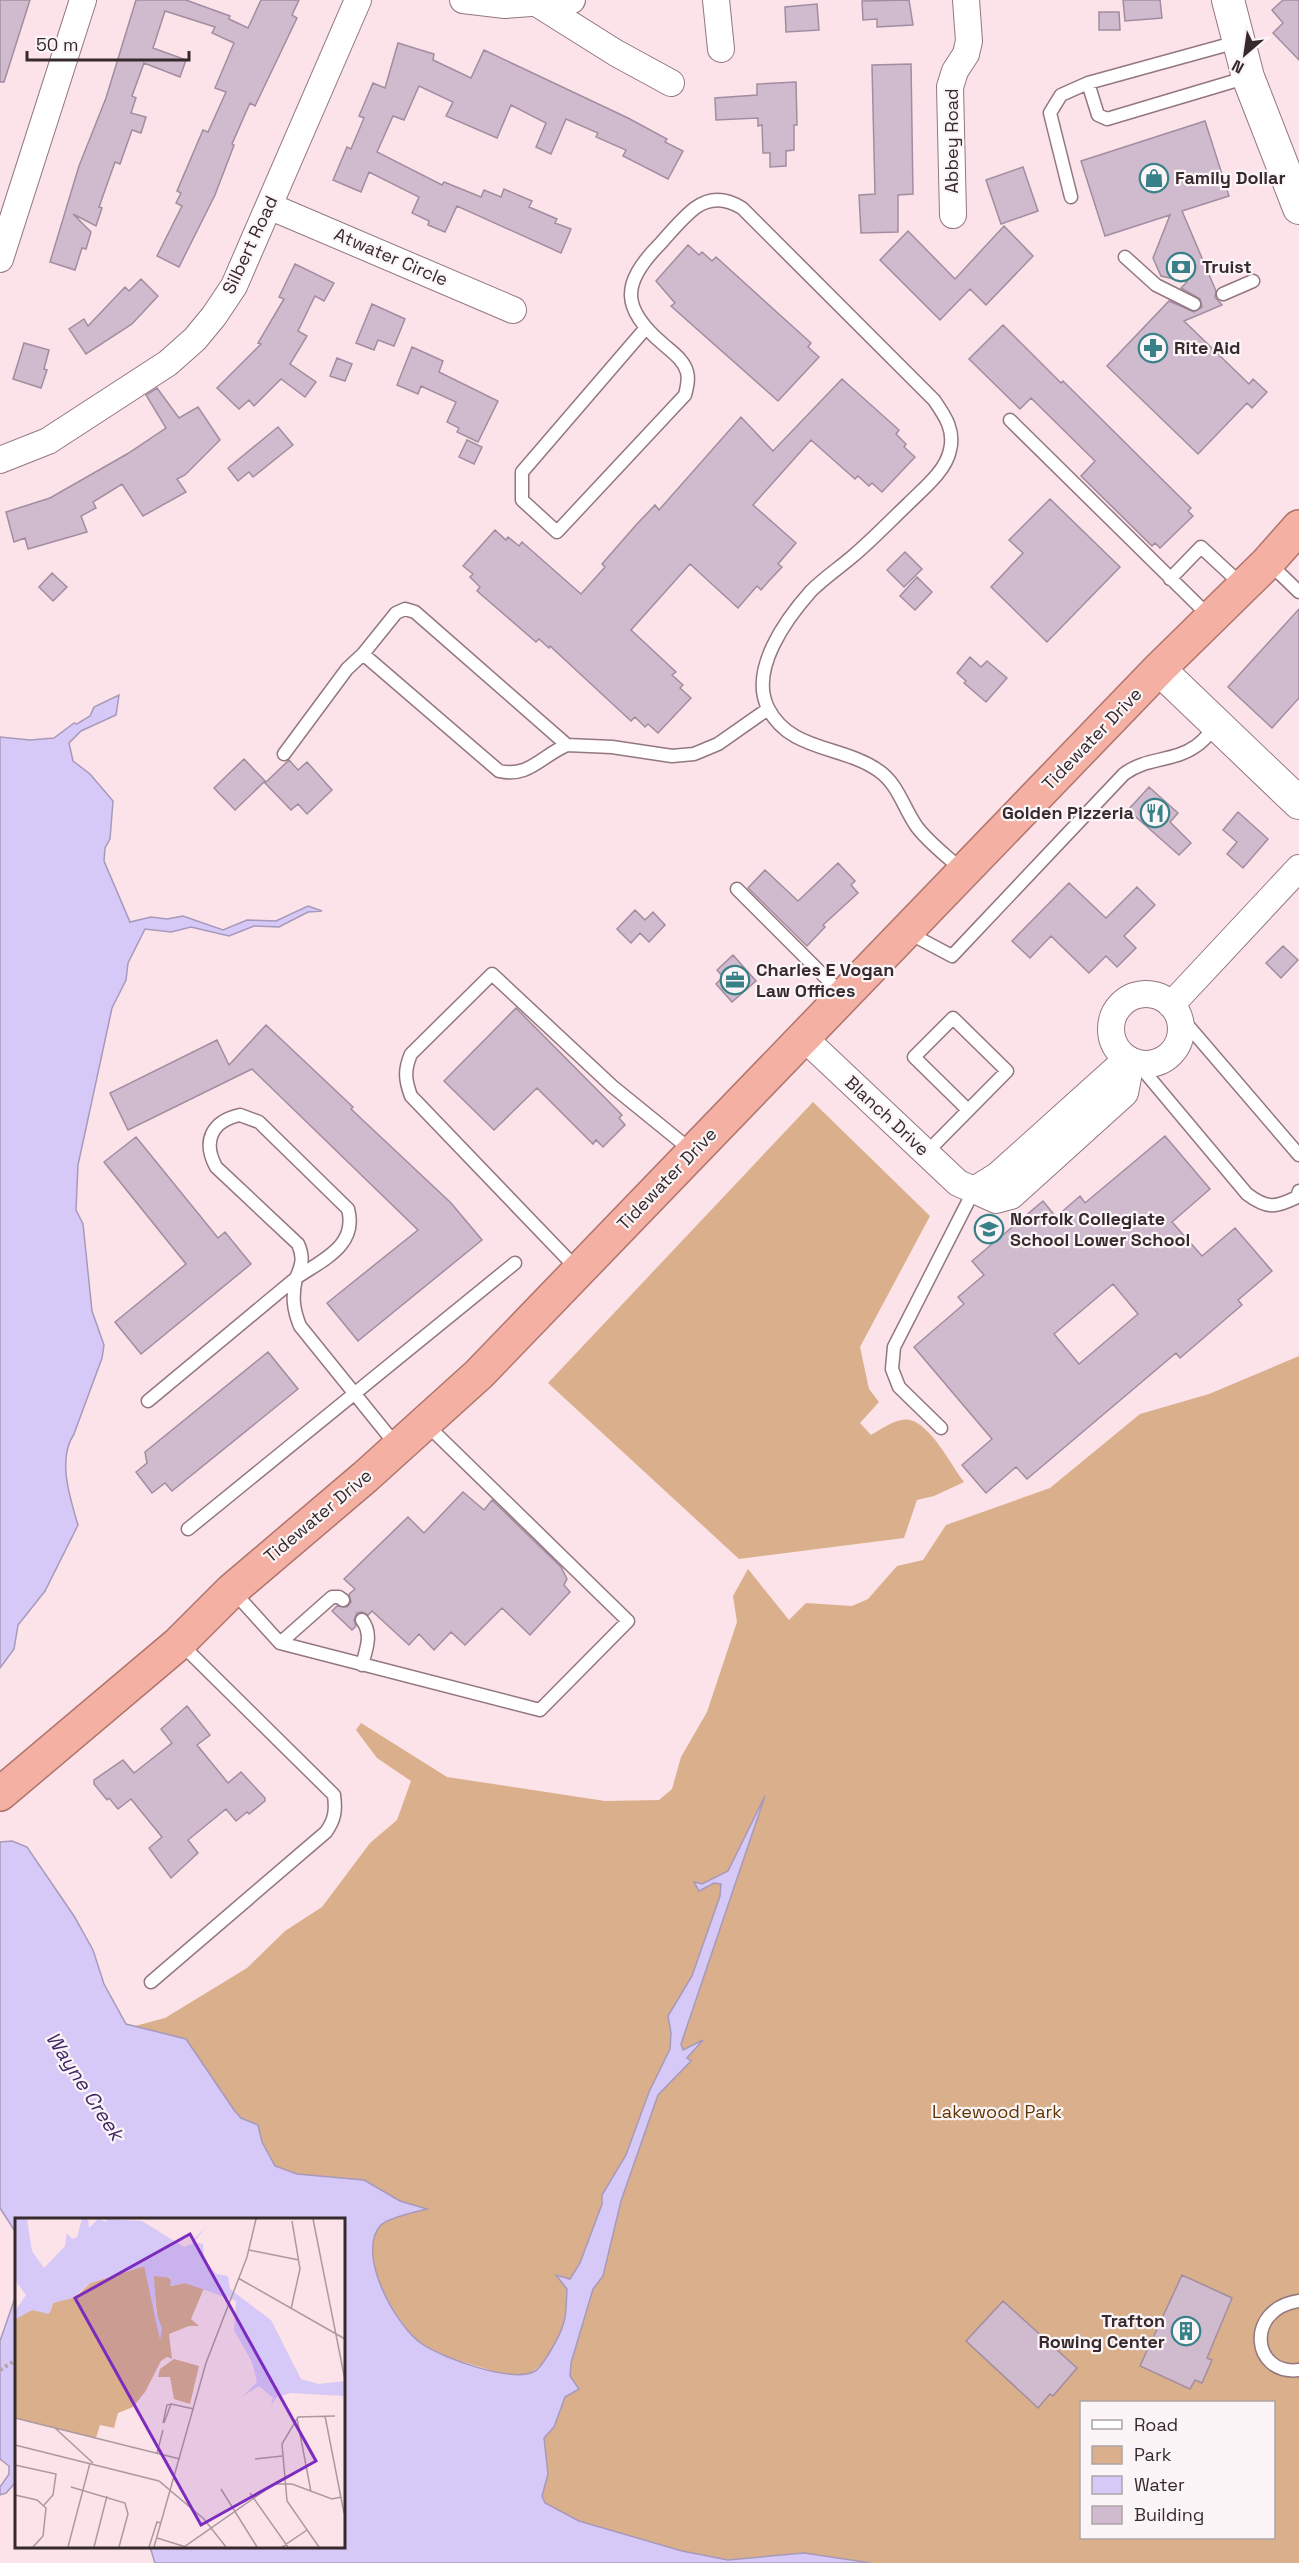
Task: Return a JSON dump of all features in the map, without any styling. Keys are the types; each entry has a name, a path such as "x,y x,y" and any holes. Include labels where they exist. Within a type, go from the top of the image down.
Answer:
{"highway":[{"name":"Tidewater Drive","path":"0,1794 179,1643 232,1590 426,1423 479,1374 1159,669 1268,562 1299,527"}],"street":[{"path":"0,259 83,0"},
{"name":"Silbert Road","path":"0,460 48,441 168,363 195,339 214,316 234,286 358,0"},
{"path":"463,0 505,5 572,0"},
{"path":"716,0 721,49"},
{"name":"Abbey Road","path":"953,214 950,87 955,71 966,54 969,41 966,0"},
{"path":"1227,0 1248,77 1299,208"},
{"path":"538,4 616,53 671,83"},
{"name":"Atwater Circle","path":"269,206 513,310"},
{"path":"1159,669 1299,803"},
{"path":"1175,1009 1299,868"},
{"path":"1150,994 1161,998 1175,1009 1181,1026 1180,1038 1176,1049 1167,1057 1157,1063 1132,1062 1116,1048 1111,1027 1119,1007 1132,997 1150,994"},
{"name":"Blanch Drive","path":"804,1038 958,1183 974,1190"},
{"path":"974,1190 998,1175 1132,1062"}],"lane":[{"path":"1071,197 1050,113 1061,95 1088,83 1237,42"},
{"path":"1088,83 1098,115 1107,119 1248,77"},
{"path":"645,329 522,472 522,500 557,531 685,395 688,385 687,372 681,360 645,329 634,312 631,296 633,279 640,264 692,210 704,203 719,200 732,202 742,208 934,400 947,417 952,434 950,450 944,465 918,494 811,592 783,629 766,662 762,682 768,709 781,726 813,747 862,760 882,772 898,792 919,829 964,872"},
{"path":"1125,257 1156,285 1194,304"},
{"path":"1223,294 1253,281"},
{"path":"1010,420 1210,618"},
{"path":"1170,579 1201,547 1243,585"},
{"path":"1268,562 1299,591"},
{"path":"284,754 347,669 363,654 396,613 405,609 416,612 567,745"},
{"path":"363,654 499,771 512,774 524,772 551,752 567,745 612,747 672,756 694,754 718,744 768,709"},
{"path":"906,931 952,956 1124,774 1146,762 1174,756 1196,747 1218,725"},
{"path":"737,889 844,996"},
{"path":"579,1270 411,1096 405,1081 406,1067 411,1054 492,974 612,1086 693,1152"},
{"path":"1175,1009 1299,1155"},
{"path":"926,1153 1007,1071 953,1018 914,1057 968,1110"},
{"path":"1132,1062 1247,1194 1261,1204 1279,1206 1297,1197 1299,1191"},
{"path":"148,1401 296,1278 344,1243 349,1234 351,1221 348,1209 259,1122 240,1115 226,1118 215,1128 209,1140 210,1155 216,1167 298,1244 302,1252 303,1264 296,1278 292,1294 294,1311 300,1326 396,1449"},
{"path":"941,1428 899,1387 892,1369 894,1347 974,1190"},
{"path":"188,1529 515,1263"},
{"path":"232,1590 280,1643 540,1710 628,1621 426,1423"},
{"path":"280,1643 332,1598 339,1597 343,1600"},
{"path":"362,1620 369,1639 362,1665"},
{"path":"152,1983 326,1832 334,1822 336,1811 334,1795 179,1643"},
{"path":"1299,2301 1286,2303 1274,2310 1261,2330 1260,2343 1264,2354 1274,2364 1286,2370 1299,2370"}],"path":[{"path":"0,2370 15,2361"}],"green space":[{"path":"813,1102 930,1216 860,1347 869,1389 879,1402 860,1423 871,1435 900,1420 918,1423 933,1437 964,1482 934,1496 917,1500 904,1538 739,1559 548,1383"},
{"name":"Lakewood Park","path":"1299,1356 1299,2563 871,2563 804,2553 728,2560 682,2551 579,2521 545,2503 542,2496 548,2474 544,2438 554,2427 565,2396 571,2363 593,2289 603,2276 621,2201 658,2095 690,2061 686,2058 701,2041 683,2051 681,2044 763,1802 728,1871 702,1884 695,1882 699,1891 714,1883 721,1884 720,1896 692,1976 668,2016 671,2033 670,2049 649,2092 626,2155 602,2195 602,2204 580,2263 570,2279 557,2275 567,2289 565,2317 561,2332 543,2362 525,2375 502,2374 434,2351 411,2334 390,2303 380,2285 374,2267 371,2249 373,2234 386,2221 425,2209 400,2201 364,2180 297,2174 275,2166 262,2142 258,2125 241,2118 234,2110 186,2039 135,2026 165,2018 247,1968 285,1931 322,1907 370,1843 397,1820 411,1781 377,1758 356,1730 361,1723 447,1777 605,1801 659,1800 672,1789 681,1757 707,1712 737,1622 733,1596 748,1569 789,1620 806,1603 852,1606 868,1599 897,1566 923,1560 946,1525 1050,1488 1140,1414 1209,1394"}],"water":[{"path":"119,695 116,715 81,731 69,743 73,761 90,774 113,801 110,839 105,848 104,861 130,922 151,917 167,919 183,916 223,930 247,920 276,921 308,906 322,911 308,912 279,927 254,926 229,936 191,927 171,932 145,929 128,963 126,980 112,1008 78,1165 76,1210 83,1224 92,1311 104,1345 102,1358 66,1455 67,1479 78,1525 45,1591 18,1625 14,1649 0,1668 0,737 30,740 54,738 74,723 77,724 90,716 94,707"},
{"name":"Wayne Creek","path":"765,1796 681,2044 683,2050 703,2040 687,2058 691,2061 658,2095 621,2201 603,2276 593,2289 571,2363 570,2376 579,2389 565,2397 554,2427 544,2438 548,2474 542,2496 545,2503 579,2521 682,2551 728,2560 804,2553 871,2563 155,2563 150,2548 345,2548 345,2218 15,2218 15,2231 0,2208 0,1842 12,1841 27,1847 74,1916 93,1950 104,1984 126,2024 186,2039 234,2110 241,2118 258,2125 262,2142 275,2166 297,2174 364,2180 400,2201 427,2209 388,2220 380,2226 374,2239 373,2254 382,2289 401,2322 422,2344 445,2356 478,2368 511,2374 535,2371 551,2350 561,2330 565,2317 567,2289 556,2275 570,2279 580,2263 602,2204 602,2195 626,2155 649,2092 670,2049 671,2033 668,2016 692,1976 720,1896 721,1884 714,1883 699,1891 694,1882 702,1884 728,1871"},
{"path":"15,2298 15,2483 6,2493 0,2495 0,2487 9,2474 9,2466 0,2459 0,2341"}],"building":[{"path":"0,0 30,0 4,82 0,82"},
{"path":"136,0 186,0 230,16 229,19 248,28 261,0 299,0 292,15 297,18 255,106 250,103 232,144 234,145 215,195 179,267 157,256 182,206 176,203 181,193 177,191 203,130 208,132 226,92 215,88 234,43 212,33 215,27 165,11 153,48 186,60 180,77 144,63 132,96 136,98 131,113 146,117 141,133 132,130 120,164 115,162 99,207 102,208 96,226 73,214 91,232 86,249 82,248 75,270 50,262 79,166 106,98"},
{"path":"909,0 913,25 877,27 877,19 863,20 862,1"},
{"path":"1123,0 1160,0 1162,18 1125,21"},
{"path":"1283,0 1299,0 1299,60 1273,33 1283,23 1272,10"},
{"path":"817,4 819,30 786,32 785,7"},
{"path":"1099,12 1119,12 1120,30 1099,30"},
{"path":"398,43 434,54 433,60 471,78 484,50 628,118 667,139 665,142 683,151 668,179 623,156 626,150 596,137 598,133 566,119 551,154 536,147 546,123 511,105 497,138 446,116 453,102 419,86 404,120 393,116 377,152 442,185 444,182 481,197 484,190 501,197 504,189 532,201 529,207 557,219 555,223 571,229 561,253 457,206 445,232 428,225 429,221 412,213 419,197 369,172 361,192 333,180 347,147 351,149 364,118 359,116 373,83 385,88"},
{"path":"911,64 913,194 898,195 898,232 861,233 859,195 875,194 872,65"},
{"path":"796,82 797,125 794,125 794,150 786,151 786,166 770,167 770,153 763,153 762,125 758,126 758,118 716,120 715,98 757,95 757,84"},
{"path":"1205,121 1229,196 1182,211 1216,291 1215,297 1222,305 1184,321 1249,384 1253,379 1267,392 1252,408 1247,403 1198,454 1107,366 1169,301 1194,312 1202,307 1200,299 1181,288 1187,282 1161,276 1153,258 1170,215 1105,236 1081,161"},
{"path":"1023,167 1038,211 1001,224 986,180"},
{"path":"1004,226 1033,256 986,305 970,289 940,320 880,260 908,231 955,279"},
{"path":"688,245 699,255 702,252 712,261 716,257 811,343 808,347 819,357 778,401 671,306 675,303 656,281"},
{"path":"295,264 334,283 324,301 315,296 298,331 307,336 290,364 316,382 305,397 281,379 254,406 249,400 239,409 217,388 261,344 258,343 284,299 279,297"},
{"path":"141,279 158,296 132,324 86,354 69,329 84,319 88,326 125,287 129,291"},
{"path":"372,304 405,319 394,346 378,340 374,350 356,343"},
{"path":"1003,325 1191,508 1188,511 1193,516 1160,548 1155,543 1152,546 1081,476 1095,461 1031,398 1020,409 969,359"},
{"path":"24,343 49,350 44,369 47,370 41,388 13,379"},
{"path":"412,347 443,361 439,372 498,401 478,442 457,432 459,428 447,422 456,402 421,386 418,394 397,385"},
{"path":"337,358 352,364 345,381 330,376"},
{"path":"842,379 899,430 896,434 906,444 904,447 915,457 882,492 872,483 869,486 858,476 855,479 811,440 753,505 796,543 778,564 782,567 761,590 757,586 738,608 690,564 631,630 676,672 672,675 683,685 680,688 691,698 658,733 648,724 645,727 635,717 631,721 550,646 549,648 539,639 536,642 477,591 480,587 470,577 473,574 463,566 495,530 506,540 508,537 519,546 522,542 581,594 605,567 602,564 636,525 655,505 659,510 741,417 773,451"},
{"path":"157,388 179,418 198,407 220,440 185,475 177,479 186,492 143,516 122,484 93,502 96,508 81,516 87,532 28,549 25,538 14,542 6,512 50,498 127,454 166,428 146,395"},
{"path":"278,427 293,445 253,477 249,472 238,481 228,468"},
{"path":"467,440 482,447 474,464 459,457"},
{"path":"1050,499 1120,567 1047,642 991,587 1023,553 1009,540"},
{"path":"905,552 922,569 904,587 887,570"},
{"path":"52,573 67,587 53,601 39,587"},
{"path":"917,577 932,592 915,610 900,596"},
{"path":"1299,609 1299,698 1272,728 1228,687"},
{"path":"970,657 981,667 987,661 1007,678 986,702 964,683 966,681 957,673"},
{"path":"244,759 265,781 235,810 214,788"},
{"path":"289,760 298,770 307,762 332,790 307,814 298,804 291,810 265,783"},
{"path":"1149,787 1178,813 1170,822 1191,843 1179,855 1128,810"},
{"path":"1238,812 1268,839 1243,868 1227,854 1237,842 1223,830"},
{"path":"838,863 855,881 851,885 858,893 823,925 825,927 807,946 748,888 765,870 798,901"},
{"path":"1069,883 1106,918 1137,887 1155,905 1124,936 1136,948 1117,967 1106,956 1089,973 1051,936 1030,958 1012,941"},
{"path":"635,910 645,920 653,912 665,925 649,942 640,933 631,943 617,929"},
{"path":"1283,946 1298,960 1281,978 1266,963"},
{"path":"733,955 756,981 732,1002 716,984 723,977 717,970"},
{"path":"516,1008 622,1115 619,1118 625,1125 603,1147 596,1140 593,1144 537,1088 494,1130 444,1081"},
{"path":"266,1025 451,1203 482,1240 358,1341 327,1303 418,1230 252,1069 128,1130 110,1093 217,1040 229,1065"},
{"path":"1165,1136 1210,1189 1172,1222 1202,1256 1235,1228 1272,1271 1238,1300 1242,1305 1180,1358 1176,1353 1027,1479 1016,1467 986,1493 962,1465 992,1439 914,1347 964,1304 958,1297 984,1275 972,1261 1043,1201 1056,1217 1080,1196 1085,1203","holes":["1113,1284 1138,1314 1079,1364 1054,1334"]},
{"path":"136,1137 218,1238 225,1232 251,1264 141,1354 115,1322 186,1264 104,1162"},
{"path":"268,1352 298,1389 172,1491 165,1483 152,1493 136,1472 147,1463 145,1452"},
{"path":"463,1492 484,1510 492,1500 561,1567 567,1579 564,1585 570,1592 530,1635 502,1608 465,1645 451,1632 434,1650 419,1634 409,1645 372,1611 368,1615 362,1612 357,1613 354,1620 356,1626 352,1630 332,1611 337,1606 347,1607 351,1602 349,1594 355,1589 344,1579 408,1517 424,1533"},
{"path":"187,1706 210,1735 197,1745 228,1783 241,1772 265,1798 265,1801 236,1821 226,1809 188,1840 198,1853 171,1878 149,1848 162,1837 131,1799 118,1809 109,1798 107,1800 94,1784 94,1780 123,1760 134,1773 172,1743 161,1729"},
{"name":"Trafton Rowing Center","path":"1182,2275 1232,2298 1207,2358 1212,2360 1202,2383 1195,2380 1190,2389 1140,2366"},
{"name":"Trafton Rowing Center","path":"1003,2301 1077,2368 1053,2396 1050,2394 1038,2408 966,2341"}],"place":[{"name":"Family Dollar","path":"1154,178"},
{"name":"Truist","path":"1181,267"},
{"name":"Rite Aid","path":"1153,348"},
{"name":"Golden Pizzeria","path":"1155,813"},
{"name":"Charles E Vogan Law Offices","path":"735,980"},
{"name":"Norfolk Collegiate School Lower School","path":"989,1229"},
{"name":"Trafton Rowing Center","path":"1186,2331"}]}
